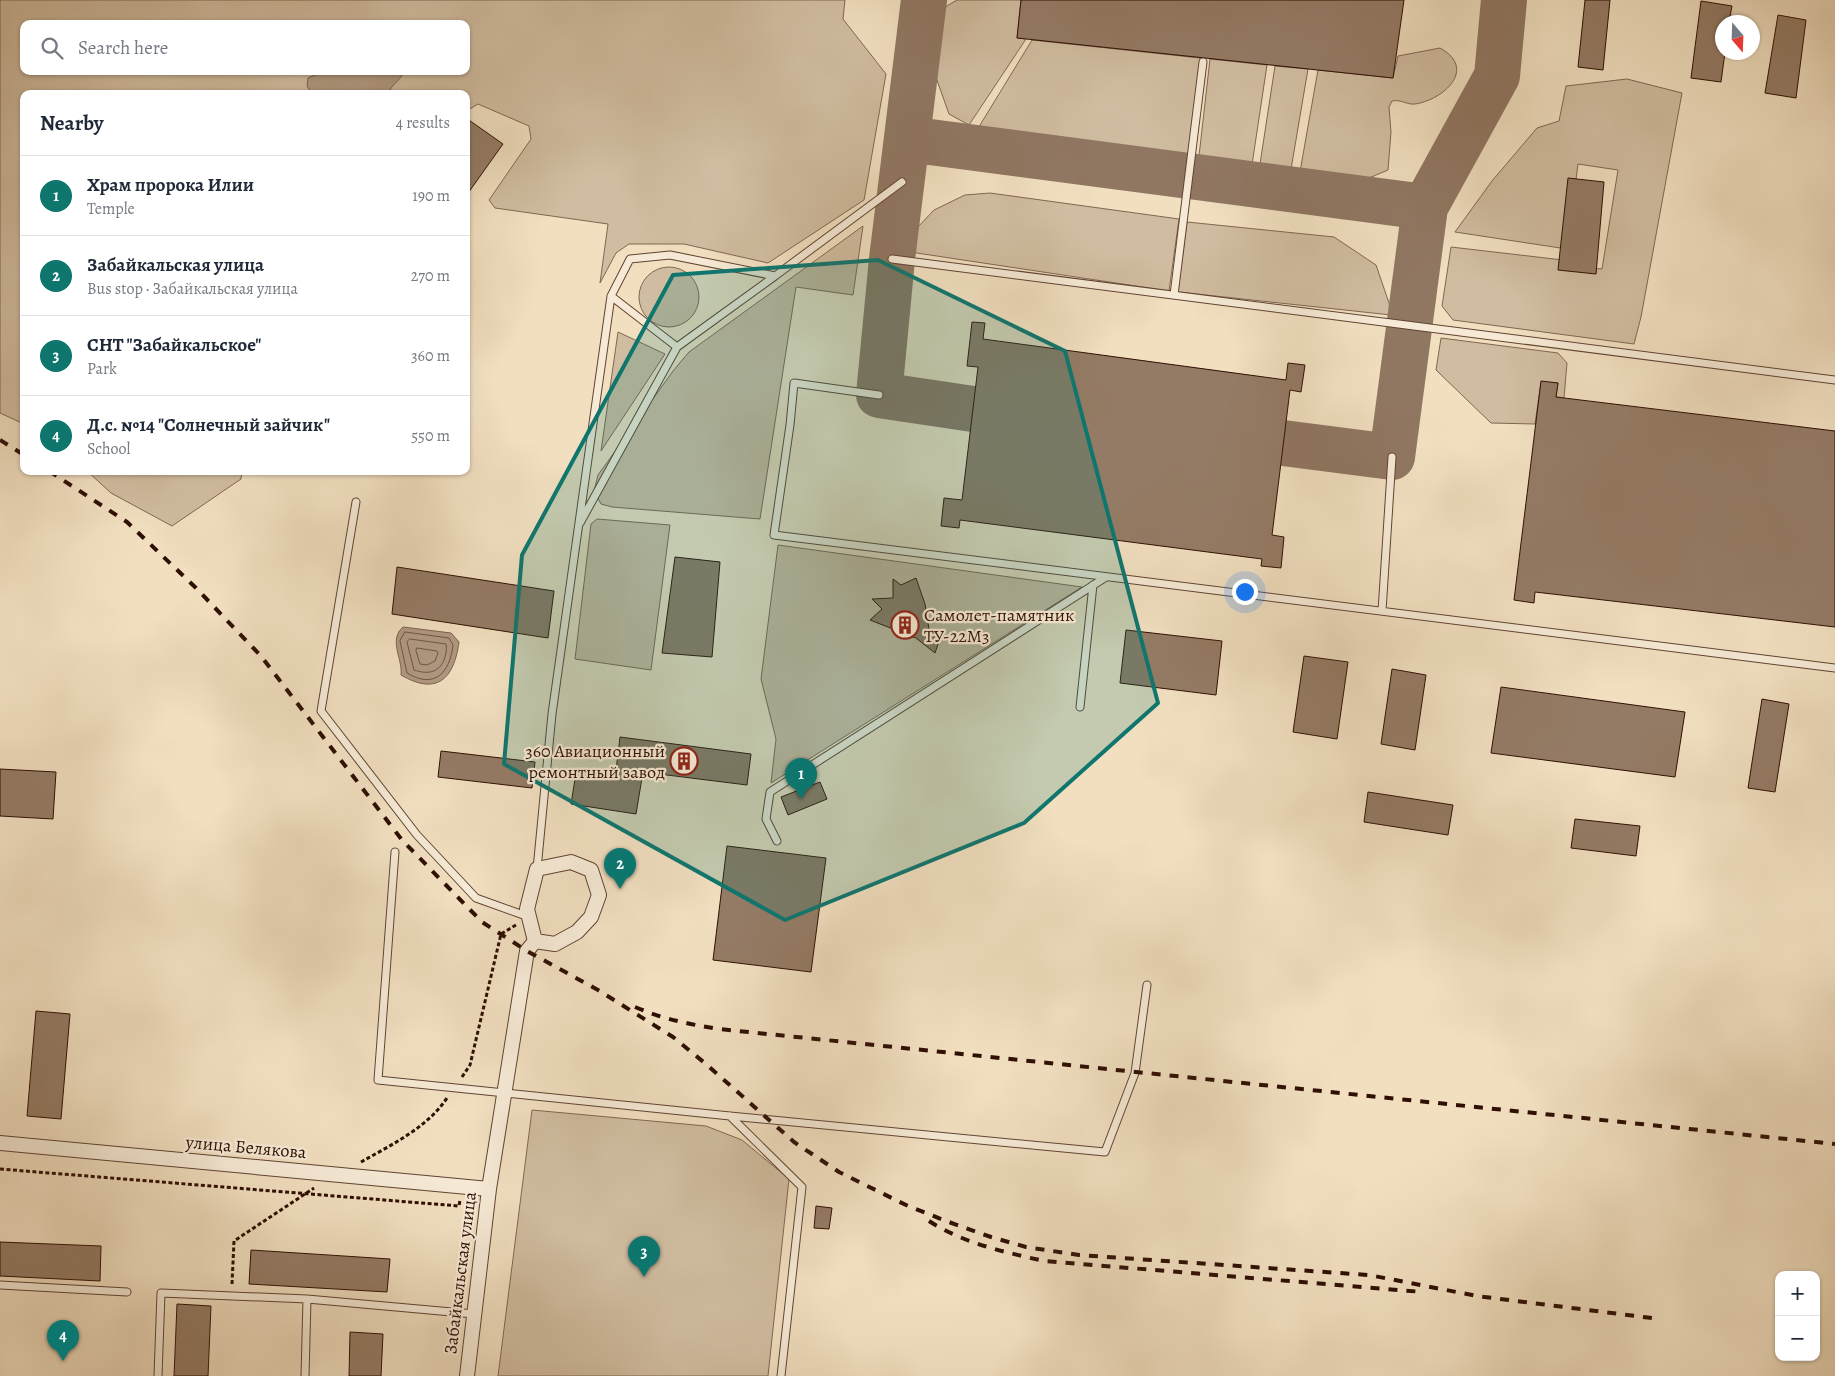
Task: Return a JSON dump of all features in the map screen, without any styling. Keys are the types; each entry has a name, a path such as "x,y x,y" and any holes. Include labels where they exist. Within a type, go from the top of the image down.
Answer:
{"street":[{"path":"571,862 591,870 599,895 592,917 577,932 555,944 535,941 527,909 537,869 571,862"},
{"name":"Забайкальская улица","path":"467,1376 489,1189 504,1093 527,950 535,941"},
{"name":"улица Белякова","path":"0,1143 489,1189"}],"lane":[{"path":"1174,295 1203,62"},
{"path":"578,527 677,347 902,182"},
{"path":"537,869 552,714 611,296 630,258 670,255 775,276"},
{"path":"892,259 1835,380"},
{"path":"611,296 677,347"},
{"path":"879,395 794,383 790,425 774,535 1835,668"},
{"path":"1382,611 1392,457"},
{"path":"356,502 320,711 418,835 476,898 529,917"},
{"path":"777,841 766,819 770,792 1106,577"},
{"path":"1080,707 1093,585"},
{"path":"395,852 378,1080 1105,1152 1135,1073 1147,985"},
{"path":"730,1116 802,1187 781,1376"},
{"path":"0,1285 128,1292"},
{"path":"158,1376 161,1293 307,1299 474,1314"},
{"path":"305,1376 307,1299"}],"path":[{"path":"231,1296 234,1241 303,1194 415,1130 443,1105 470,1065 500,934 529,917"},
{"path":"0,1169 459,1206 461,1187"}],"highlighted area":[{"path":"878,260 1065,351 1158,703 1024,823 785,920 504,764 522,555 673,275"}],"shaded area":[{"path":"0,0 845,0 843,19 886,74 864,200 768,263 684,244 629,244 616,253 600,283 608,224 495,208 489,200 531,139 529,126 478,104 470,109 470,90 20,90 20,422 0,413"},
{"path":"957,0 1021,0 1017,38 1026,39 969,125 949,114 933,69 942,9"},
{"path":"1032,40 1200,58 1190,153 1181,158 1178,167 990,140 977,130"},
{"path":"1440,48 1451,56 1456,65 1456,74 1452,82 1436,97 1415,104 1392,101 1389,107 1391,132 1388,170 1343,189 1298,183 1318,70 1393,78 1398,56"},
{"path":"1210,59 1267,65 1250,178 1204,170 1204,163 1199,156"},
{"path":"1275,66 1308,69 1289,181 1258,177"},
{"path":"1627,79 1682,93 1641,317 1634,344 1453,320 1442,306 1451,247 1563,260 1564,266 1602,269 1618,170 1578,164 1567,249 1455,232 1492,181 1537,128 1559,121 1566,86"},
{"path":"990,193 1179,219 1169,291 910,252 917,228 934,210 965,195"},
{"path":"1187,222 1334,237 1376,265 1389,303 1391,315 1178,292"},
{"path":"863,226 853,295 796,287 760,519 612,507 601,504 594,491 598,475 673,371 689,352"},
{"path":"669,267 686,272 694,280 699,297 694,314 686,322 669,327 652,322 644,314 639,297 644,280 652,272"},
{"path":"618,332 665,354 601,451"},
{"path":"1441,338 1558,353 1567,363 1564,398 1556,397 1558,383 1541,382 1535,424 1491,423 1436,370"},
{"path":"91,475 242,475 241,479 172,526 111,493"},
{"path":"597,519 670,525 651,670 575,659 591,524"},
{"path":"778,545 1082,587 771,783 776,739 761,679"},
{"path":"532,1110 706,1126 742,1140 789,1179 768,1376 498,1376"}],"water":[{"path":"315,75 402,75 390,90 310,90 307,86 308,78"},
{"path":"403,627 451,633 459,642 453,666 442,680 434,684 425,684 401,675 396,644 399,632"}],"building":[{"path":"1021,0 1404,0 1393,78 1017,38"},
{"path":"1585,0 1610,0 1603,70 1578,67"},
{"path":"1701,1 1732,6 1730,15 1715,15 1715,60 1724,60 1721,82 1691,78"},
{"path":"1778,15 1806,20 1796,98 1765,93"},
{"path":"470,121 503,144 470,190"},
{"path":"1568,178 1604,182 1596,274 1558,270"},
{"path":"972,322 985,323 983,339 1286,380 1288,363 1305,365 1301,392 1290,390 1272,535 1284,537 1281,568 1261,566 1262,559 960,520 959,528 941,526 944,498 962,500 978,367 967,366"},
{"path":"1541,381 1558,383 1556,397 1835,431 1835,627 1535,592 1534,603 1514,600"},
{"path":"675,557 720,562 712,657 662,653"},
{"path":"397,567 554,591 548,638 392,614"},
{"name":"Самолет-памятник ТУ-22М3","path":"916,578 925,604 929,629 939,641 935,653 916,638 870,620 882,609 872,599 893,598 893,579 901,585"},
{"path":"1126,630 1222,641 1216,695 1120,683"},
{"path":"1304,656 1348,662 1337,739 1293,732"},
{"path":"1392,669 1426,675 1415,750 1381,744"},
{"path":"1501,687 1685,712 1675,777 1491,753"},
{"path":"1762,699 1789,704 1775,792 1748,788"},
{"name":"360 Авиационный ремонтный завод","path":"620,737 751,754 747,785 643,772 636,814 571,804 576,773 615,779"},
{"path":"441,751 535,762 532,788 438,777"},
{"path":"0,769 56,772 53,819 0,816"},
{"path":"820,782 827,799 788,815 781,797"},
{"path":"1368,792 1453,805 1448,835 1364,822"},
{"path":"1575,819 1640,826 1636,856 1571,848"},
{"path":"727,846 826,858 811,972 713,960"},
{"path":"36,1011 70,1014 61,1119 27,1116"},
{"path":"816,1206 832,1208 829,1229 814,1228"},
{"path":"0,1242 101,1246 100,1281 0,1276"},
{"path":"251,1250 390,1259 387,1292 249,1284"},
{"path":"177,1304 211,1306 208,1376 174,1376"},
{"path":"350,1332 383,1334 381,1376 349,1376"}],"taxiway":[{"path":"924,0 892,259 879,395 973,409"},
{"path":"1425,207 1497,76 1504,0"},
{"path":"907,139 1425,207 1392,457 1283,443"}],"railway":[{"path":"0,440 20,452"},
{"path":"55,475 127,522 196,588 261,656 402,840 482,922 527,951 598,990 673,1037 794,1142 839,1172 906,1205 991,1237 1026,1247 1079,1255 1369,1275 1477,1296 1659,1319"},
{"path":"635,1007 676,1021 719,1029 1835,1144"},
{"path":"929,1221 970,1241 1044,1261 1423,1292"}],"place":[{"name":"Самолет-памятник ТУ-22М3","path":"905,625"},
{"name":"360 Авиационный ремонтный завод","path":"684,761"},
{"name":"Храм пророка Илии","path":"801,799"},
{"name":"Забайкальская улица","path":"620,889"},
{"name":"СНТ \"Забайкальское\"","path":"644,1277"},
{"name":"Д.с. №14 \"Солнечный зайчик\"","path":"63,1361"}]}
